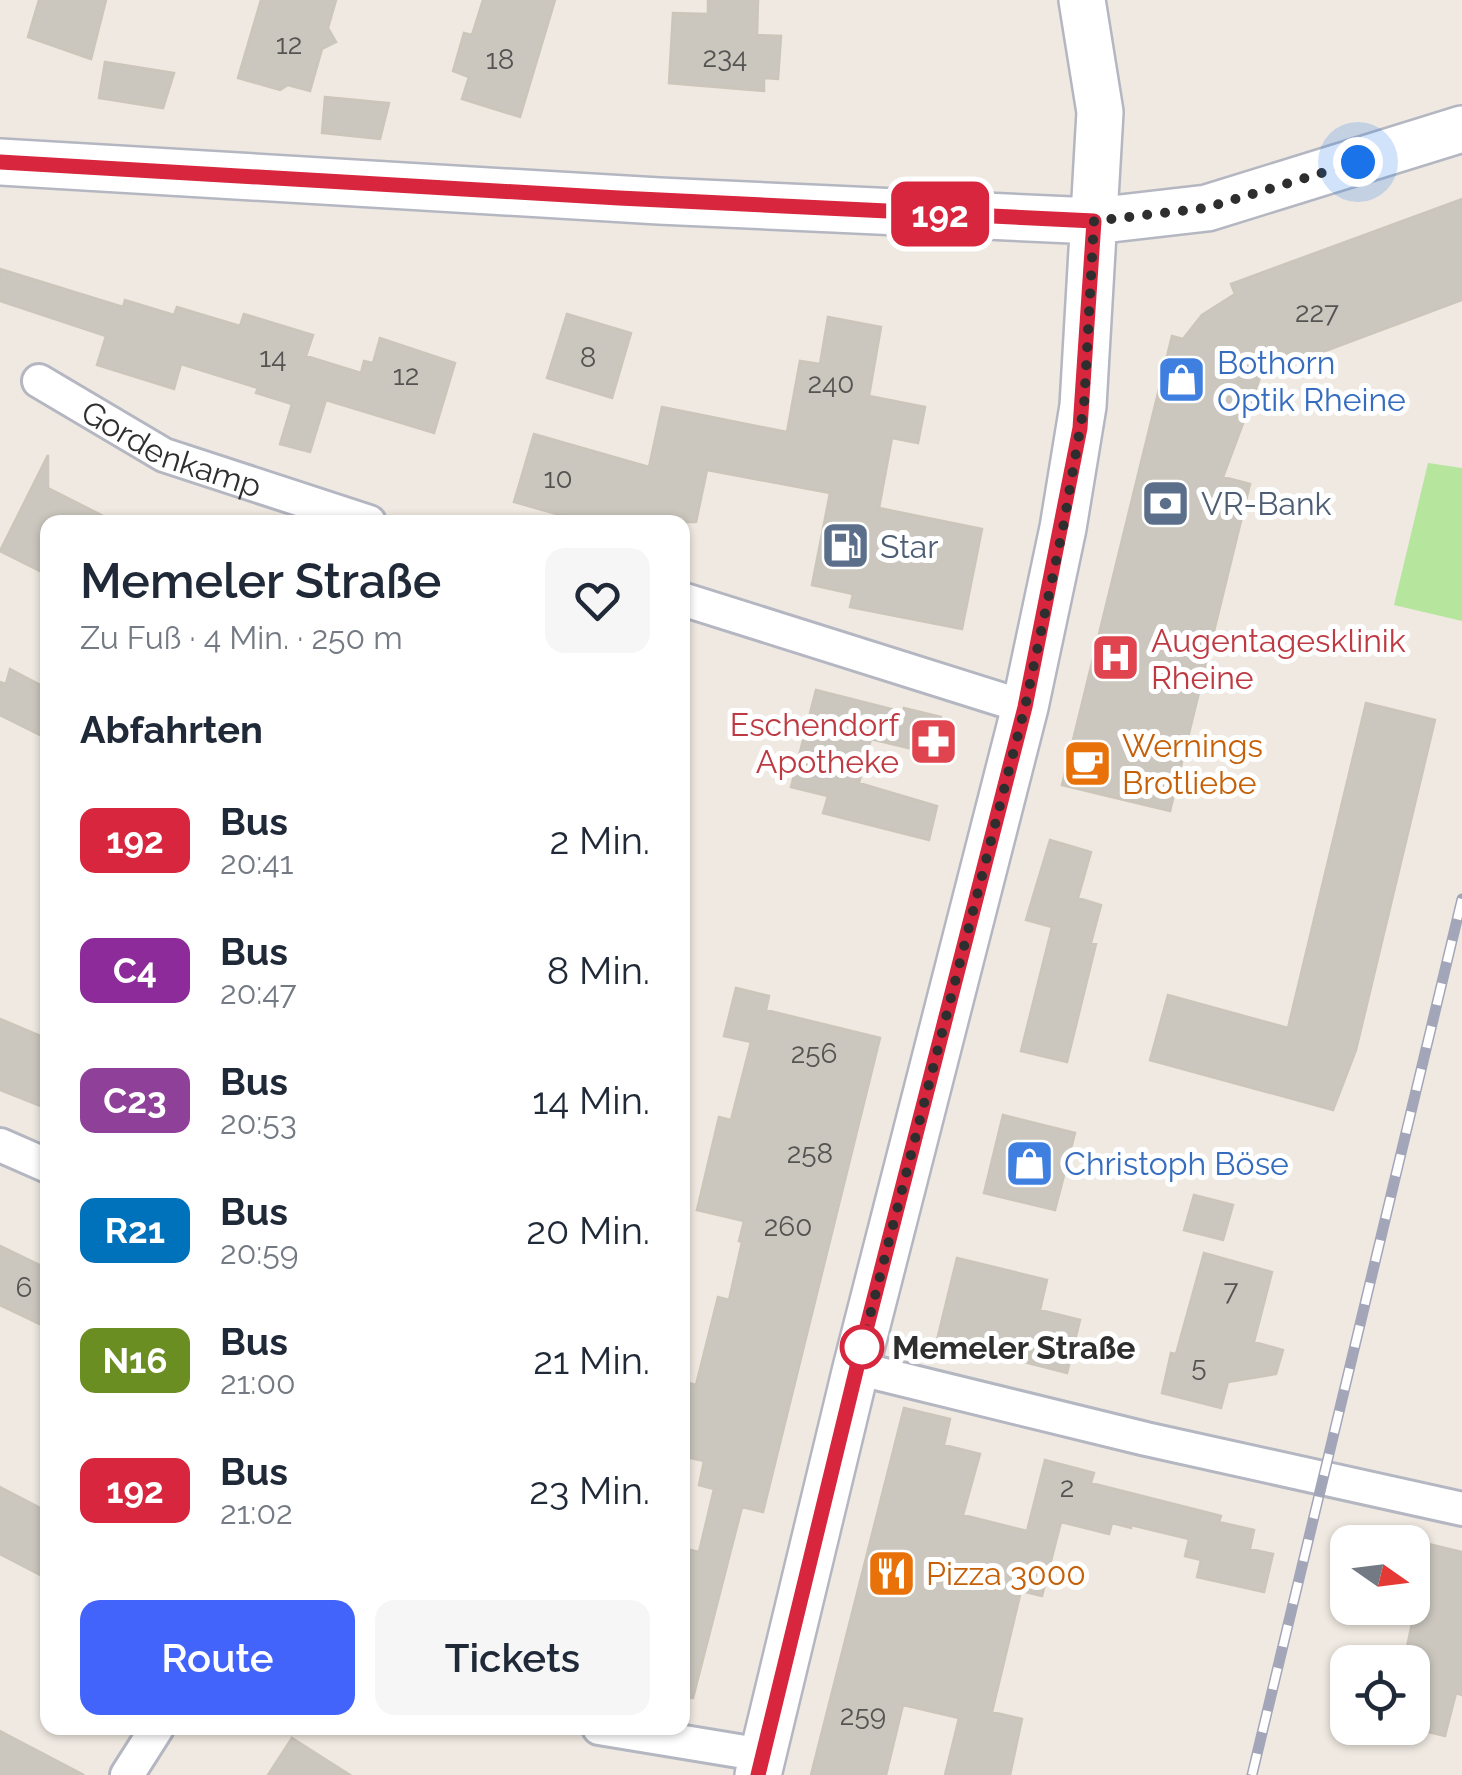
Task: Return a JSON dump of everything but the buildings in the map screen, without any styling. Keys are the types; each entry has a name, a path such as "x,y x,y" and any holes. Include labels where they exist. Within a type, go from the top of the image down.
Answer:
{"main road":[{"path":"760,1765 856,1368 1025,707 1080,428 1100,112 1082,0"},
{"path":"0,162 1094,221 1206,208 1462,129"}],"street":[{"name":"Gordenkamp","path":"38,381 164,455 341,515"},
{"path":"690,602 1025,707"},
{"path":"0,1145 40,1162"},
{"path":"856,1368 1146,1439 1462,1509"},
{"path":"127,1775 153,1735"},
{"path":"629,1735 760,1765"}],"green space":[{"path":"1428,463 1462,468 1462,621 1394,605"}],"railway":[{"path":"1252,1775 1462,899"}],"bus line":[{"name":"192","path":"0,162 1094,221 1084,406 1025,707 866,1330 758,1775"}],"place":[{"name":"Bothorn Optik Rheine","path":"1182,380"},
{"name":"VR-Bank","path":"1166,503"},
{"name":"Star","path":"845,546"},
{"name":"Augentagesklinik Rheine","path":"1116,658"},
{"name":"Eschendorf Apotheke","path":"934,742"},
{"name":"Wernings Brotliebe","path":"1087,763"},
{"name":"Christoph Böse","path":"1029,1163"},
{"name":"Memeler Straße","path":"862,1347"},
{"name":"Pizza 3000","path":"891,1573"}],"route":[{"path":"862,1347 1025,707 1063,528 1084,406 1094,221 1206,208 1358,162"}]}
